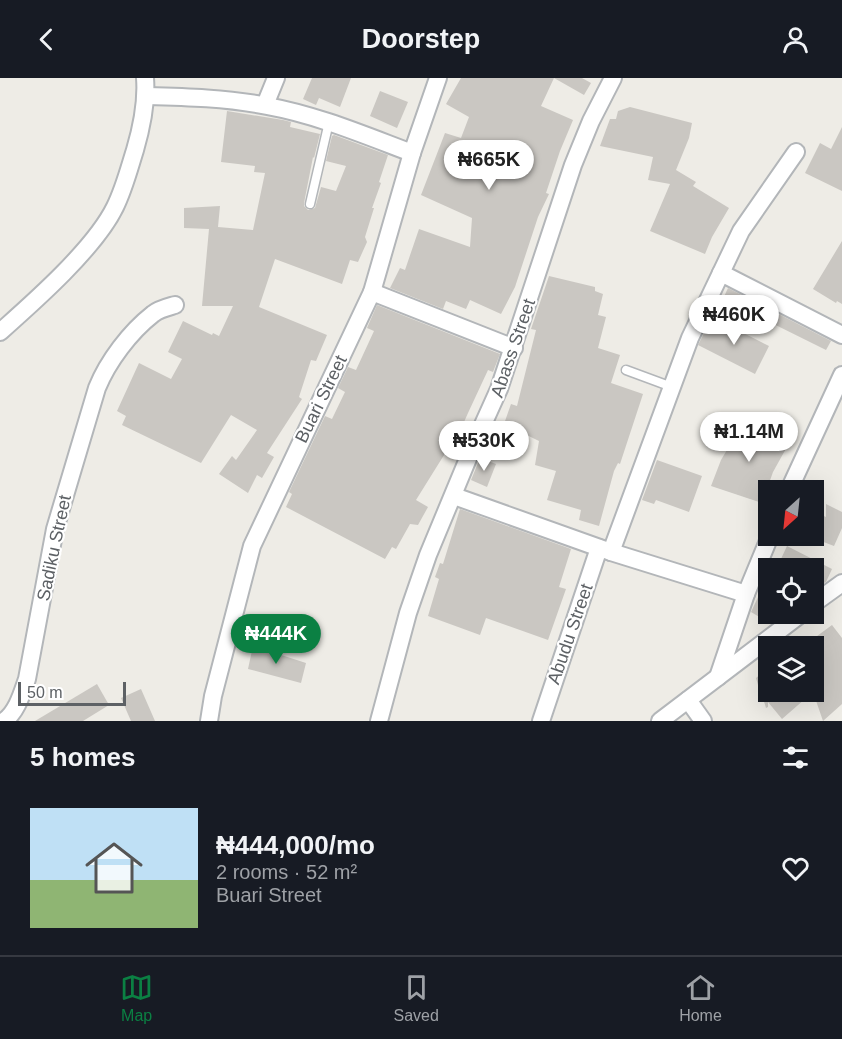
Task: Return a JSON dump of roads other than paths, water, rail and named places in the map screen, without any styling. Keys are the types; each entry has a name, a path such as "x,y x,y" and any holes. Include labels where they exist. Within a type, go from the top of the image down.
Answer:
{"street":[{"path":"0,332 74,261 115,209 142,127 147,96 145,78"},
{"path":"265,105 276,78"},
{"name":"Buari Street","path":"209,721 213,696 252,546 372,292 412,153 438,78"},
{"name":"Abass Street","path":"380,721 417,585 472,449 488,418 514,348 573,165 591,121 614,78"},
{"path":"147,96 202,98 265,105 329,121 412,153"},
{"name":"Abudu Street","path":"541,721 605,550 690,338 741,231 796,152"},
{"path":"720,273 842,335"},
{"path":"372,292 514,348"},
{"name":"Sadiku Street","path":"4,721 20,700 27,679 55,529 84,427 103,373 128,339 155,312 175,305"},
{"path":"794,480 842,375"},
{"path":"454,496 605,550 746,594"},
{"path":"718,677 746,594 766,546"},
{"path":"824,596 842,583"},
{"path":"660,721 788,624"},
{"path":"688,700 703,721"}],"lane":[{"path":"310,204 329,121"},
{"path":"626,370 672,387"}]}
